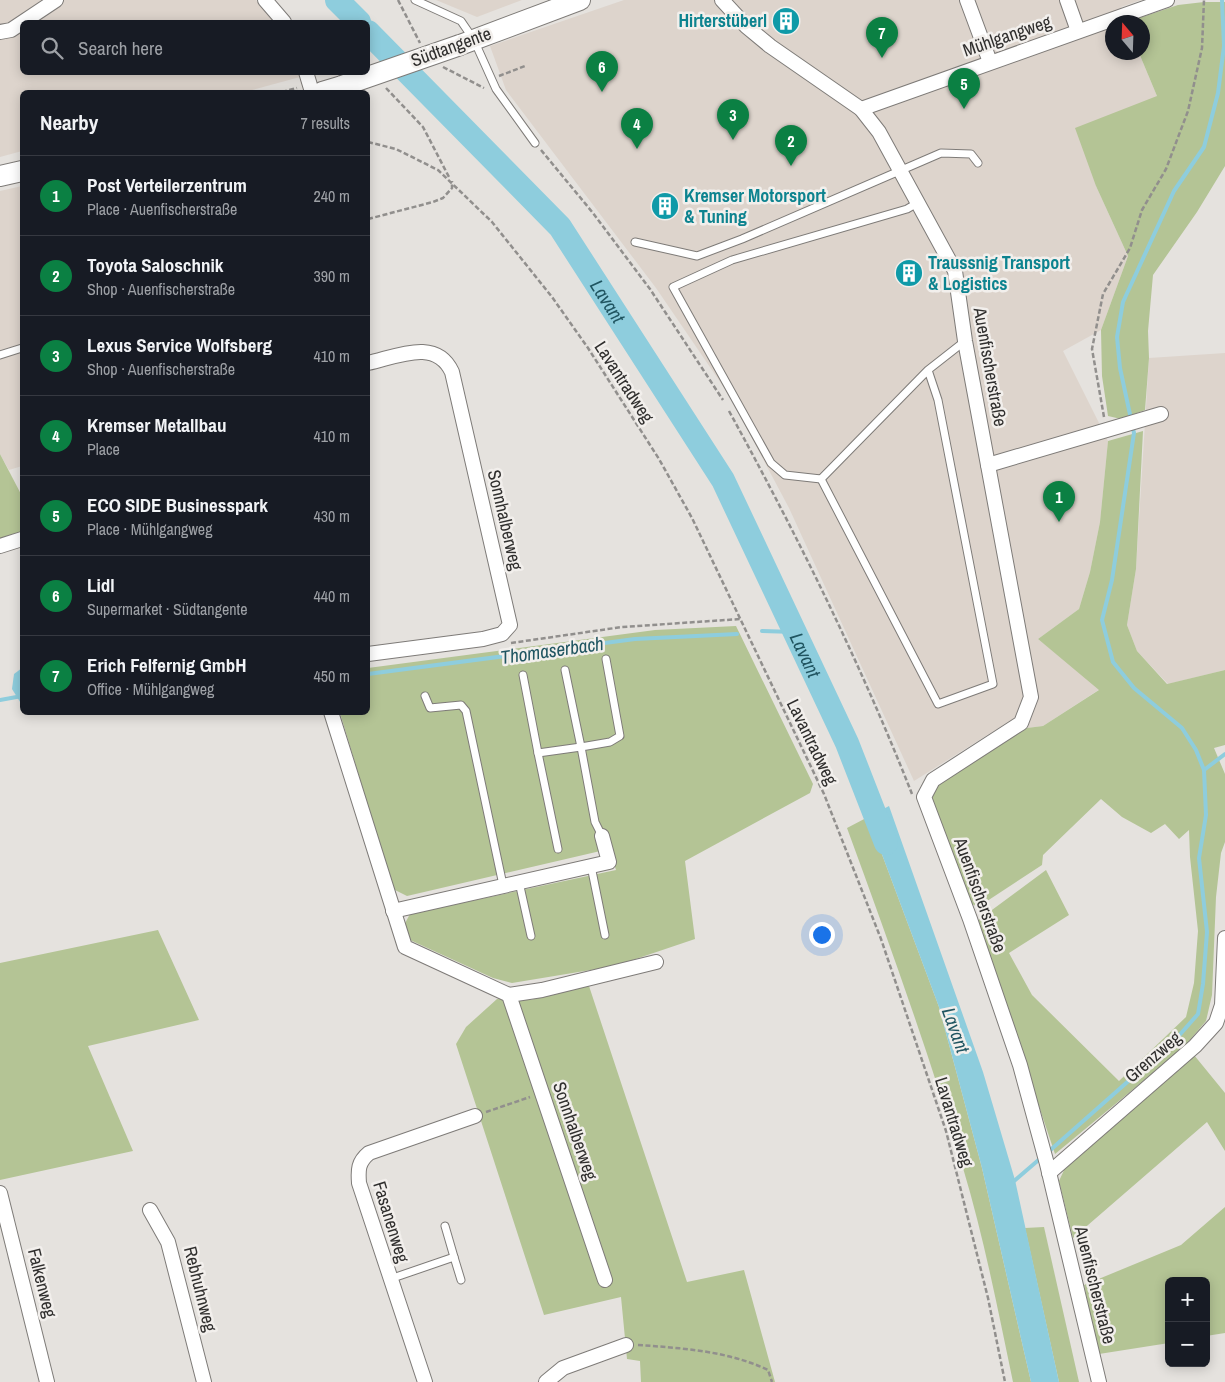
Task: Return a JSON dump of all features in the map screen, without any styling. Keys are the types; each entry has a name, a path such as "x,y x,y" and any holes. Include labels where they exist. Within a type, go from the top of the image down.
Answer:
{"main road":[{"name":"Südtangente","path":"329,90 580,0"},
{"path":"0,176 20,172"}],"street":[{"path":"26,20 56,0"},
{"path":"265,0 282,20"},
{"name":"Auenfischerstraße","path":"722,0 746,26 770,46 860,109 879,132 919,202 955,271 965,341 1031,697 1021,723 933,780 924,797 970,919 1010,1037 1042,1144 1099,1382"},
{"path":"967,0 990,62"},
{"path":"1067,0 1078,31"},
{"name":"Mühlgangweg","path":"860,109 1168,0"},
{"path":"0,32 11,30 20,24"},
{"path":"307,75 311,90"},
{"name":"Sonnhalberweg","path":"370,363 421,351 437,354 448,363 452,372 510,625 502,634 483,639 370,654"},
{"path":"988,465 1161,414"},
{"path":"0,546 20,540"},
{"path":"332,715 405,947 509,995 542,990 656,962"},
{"path":"393,911 609,862 602,836"},
{"name":"Grenzweg","path":"1048,1169 1195,1046 1216,1023 1222,1005 1225,938"},
{"name":"Sonnhalberweg","path":"509,995 605,1280"},
{"name":"Fasanenweg","path":"424,1382 389,1280 359,1183 358,1168 361,1159 369,1153 475,1116"},
{"name":"Falkenweg","path":"0,1193 47,1382"},
{"name":"Rebhuhnweg","path":"150,1210 168,1242 204,1382"},
{"path":"546,1382 563,1368 626,1346"}],"lane":[{"path":"415,0 461,21 467,42 496,90 535,142"},
{"path":"635,242 697,256 742,239 941,153 971,154 978,163"},
{"path":"821,479 785,475 771,463 672,287 732,260 906,209 919,202"},
{"path":"821,479 928,370 965,341"},
{"path":"0,355 20,349"},
{"path":"821,479 938,704 993,684 938,400 928,370"},
{"path":"538,753 610,742 620,736 606,659"},
{"path":"565,670 582,747 595,822 602,836"},
{"path":"523,675 558,849"},
{"path":"425,696 430,708 461,705 466,711 503,885"},
{"path":"591,866 605,935"},
{"path":"519,882 531,936"},
{"path":"445,1226 461,1280"},
{"path":"389,1280 454,1257"}],"path":[{"path":"1106,430 1092,349 1104,294 1130,248 1142,210 1166,169 1188,111 1202,48 1204,0"},
{"path":"491,79 525,66"},
{"name":"Lavantradweg","path":"384,86 423,127 452,181"},
{"name":"Lavantradweg","path":"370,142 396,149 422,160 452,181 492,222 552,297 588,348 673,484 692,518 824,794 880,939 946,1131 988,1298 1005,1382"},
{"path":"535,142 593,213 650,288 723,400 812,567 856,662 913,796"},
{"path":"370,218 443,198 452,188 452,181"},
{"path":"504,644 622,626 741,619"},
{"path":"475,1116 542,1093"},
{"path":"626,1346 686,1348 748,1360 768,1370 772,1382"}],"shaded area":[{"path":"0,0 256,0 276,20 20,20 20,75 299,75 300,77 252,90 20,90 20,152 0,157"},
{"path":"436,0 522,0 477,17"},
{"path":"624,0 1141,0 1121,7 1124,15 1105,15 1105,60 1142,60 1157,96 1096,186 1128,256 1101,330 1063,351 1108,441 1100,522 1090,572 1079,609 1038,639 1100,689 1043,726 1027,728 1013,719 914,781 789,508 729,395 656,288 506,90 490,46"},
{"path":"20,186 20,467 9,470 0,454 0,191"},
{"path":"1225,353 1225,670 1168,684 1137,651 1127,625 1136,569 1149,358"}],"green space":[{"path":"1225,2 1225,166 1197,212 1153,275 1148,331 1149,358 1145,410 1121,419 1108,416 1102,376 1101,330 1128,256 1096,186 1075,128 1157,96 1142,60 1150,60 1150,15 1148,15 1178,5"},
{"path":"1143,431 1136,569 1127,625 1137,651 1167,684 1225,670 1225,745 1214,748 1225,774 1225,842 1221,853 1216,897 1212,995 1206,1021 1183,1048 1055,1154 977,921 1046,870 1069,915 1009,953 1032,995 1119,1081 1186,1017 1194,983 1198,931 1189,830 1179,839 1165,824 1151,833 1122,817 1101,799 1043,855 1042,865 978,907 970,903 932,798 936,786 1027,728 1043,726 1099,690 1038,639 1079,609 1090,572 1100,522 1108,441"},
{"path":"0,454 20,492 20,533 0,540"},
{"path":"736,626 813,784 810,793 685,861 695,939 615,966 512,983 493,978 410,940 404,925 410,914 616,870 609,849 407,896 393,889 341,715 370,715 370,668 655,630"},
{"path":"868,817 939,1007 982,1168 1031,1382 1013,1382 971,1194 922,1039 847,828"},
{"path":"158,930 199,1020 88,1046 133,1151 0,1180 0,963"},
{"path":"589,986 687,1282 744,1270 775,1382 641,1382 640,1361 627,1359 621,1297 544,1315 456,1044 466,1027 497,999 530,1000"},
{"path":"1194,1055 1225,1093 1225,1151 1207,1122 1073,1238 1059,1181 1065,1168"},
{"path":"1225,1207 1225,1333 1210,1335 1210,1277 1165,1277 1165,1344 1099,1354 1084,1285 1181,1245"},
{"path":"1044,1227 1079,1382 1059,1382 1025,1228"}],"water":[{"path":"20,670 20,702 12,689 14,674"},
{"path":"889,806 983,1072 1015,1180 1059,1382 1031,1382 982,1168 939,1007 868,817"}],"waterway":[{"name":"Lavant","path":"337,0 357,20"},
{"path":"1047,1153 1176,1039 1198,1014 1203,984 1207,932 1199,858 1206,815 1204,770 1196,750 1182,728 1134,688 1113,662 1102,620 1112,580 1134,433 1120,368 1117,337 1123,302 1174,191 1204,147 1218,93 1224,46 1222,0"},
{"name":"Lavant","path":"370,34 560,227 723,480 847,743 886,843"},
{"name":"Thomaserbach","path":"762,631 795,632"},
{"name":"Thomaserbach","path":"370,674 635,639 737,634"},
{"name":"Thomaserbach","path":"0,700 20,696"},
{"path":"1204,770 1225,754"},
{"path":"1013,1182 1042,1157"}],"place":[{"name":"Hirterstüberl","path":"786,21"},
{"name":"Erich Felfernig GmbH","path":"882,58"},
{"name":"Lidl","path":"602,92"},
{"name":"ECO SIDE Businesspark","path":"964,109"},
{"name":"Lexus Service Wolfsberg","path":"733,140"},
{"name":"Kremser Metallbau","path":"637,149"},
{"name":"Toyota Saloschnik","path":"791,166"},
{"name":"Kremser Motorsport & Tuning","path":"665,206"},
{"name":"Traussnig Transport & Logistics","path":"909,273"},
{"name":"Post Verteilerzentrum","path":"1059,522"}]}
